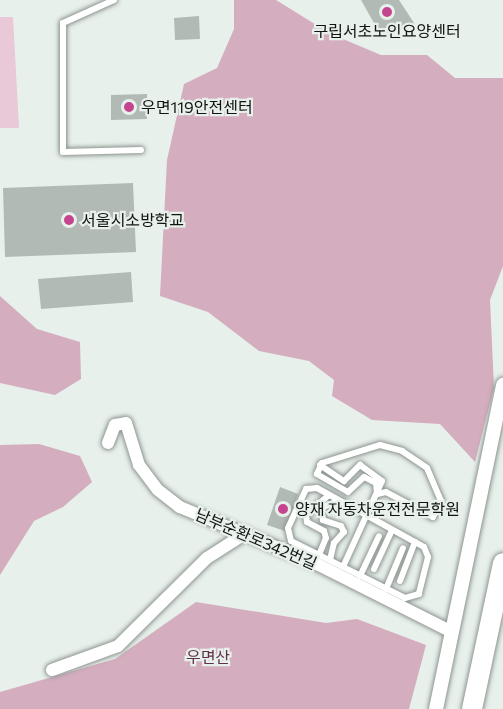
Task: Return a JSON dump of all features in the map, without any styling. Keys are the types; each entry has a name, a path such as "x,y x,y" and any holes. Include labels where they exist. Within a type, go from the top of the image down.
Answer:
{"highway":[{"path":"471,709 503,563"}],"street":[{"path":"436,709 503,385"},
{"name":"남부순환로342번길","path":"108,443 115,425 126,423 139,465 158,490 180,507 246,533 452,632"},
{"path":"52,670 118,646 207,558 246,533"}],"lane":[{"path":"114,0 63,23 63,152 141,150"},
{"path":"320,465 333,458 380,445 402,451 427,468 441,501 433,517 386,492 377,494"},
{"path":"320,465 344,481 360,465 380,476 377,494 342,567"},
{"path":"320,465 319,476 348,492 364,477 376,483 377,494"},
{"path":"317,488 367,516 428,552 419,594 405,598 291,541 287,533 306,489 317,488"},
{"path":"319,555 326,538 324,531 307,522 306,515 329,495"},
{"path":"330,560 334,543 344,532 341,526 323,520 323,507 339,501"},
{"path":"374,568 381,562 392,530"},
{"path":"360,576 379,536"},
{"path":"368,542 375,545"},
{"path":"400,581 406,573 415,543"},
{"path":"386,588 396,556 403,548"}],"shaded area":[{"path":"0,17 13,17 19,128 0,128"}],"green space":[{"path":"234,0 276,0 331,34 381,55 427,55 455,78 503,78 503,266 490,300 494,388 475,462 440,424 372,420 332,396 334,380 309,361 259,351 208,312 160,296 167,160 184,84 217,68 234,29"},
{"path":"0,296 37,329 80,342 81,379 55,395 0,383"},
{"path":"39,444 80,456 92,482 63,507 34,521 0,575 0,445"},
{"name":"우면산","path":"196,602 326,623 357,619 426,645 409,709 0,709 0,692 115,659"}],"building":[{"name":"구립서초노인요양센터","path":"361,0 399,0 414,23 383,39"},
{"path":"199,16 200,39 175,40 174,18"},
{"name":"우면119안전센터","path":"147,94 147,119 111,120 111,95"},
{"name":"서울시소방학교","path":"133,183 136,252 5,257 3,188"},
{"path":"131,272 133,302 41,309 38,279"},
{"name":"양재 자동차운전전문학원","path":"280,487 298,494 285,531 267,525"}],"place":[{"name":"구립서초노인요양센터","path":"387,12"},
{"name":"우면119안전센터","path":"129,107"},
{"name":"서울시소방학교","path":"69,220"},
{"name":"양재 자동차운전전문학원","path":"283,509"}]}
